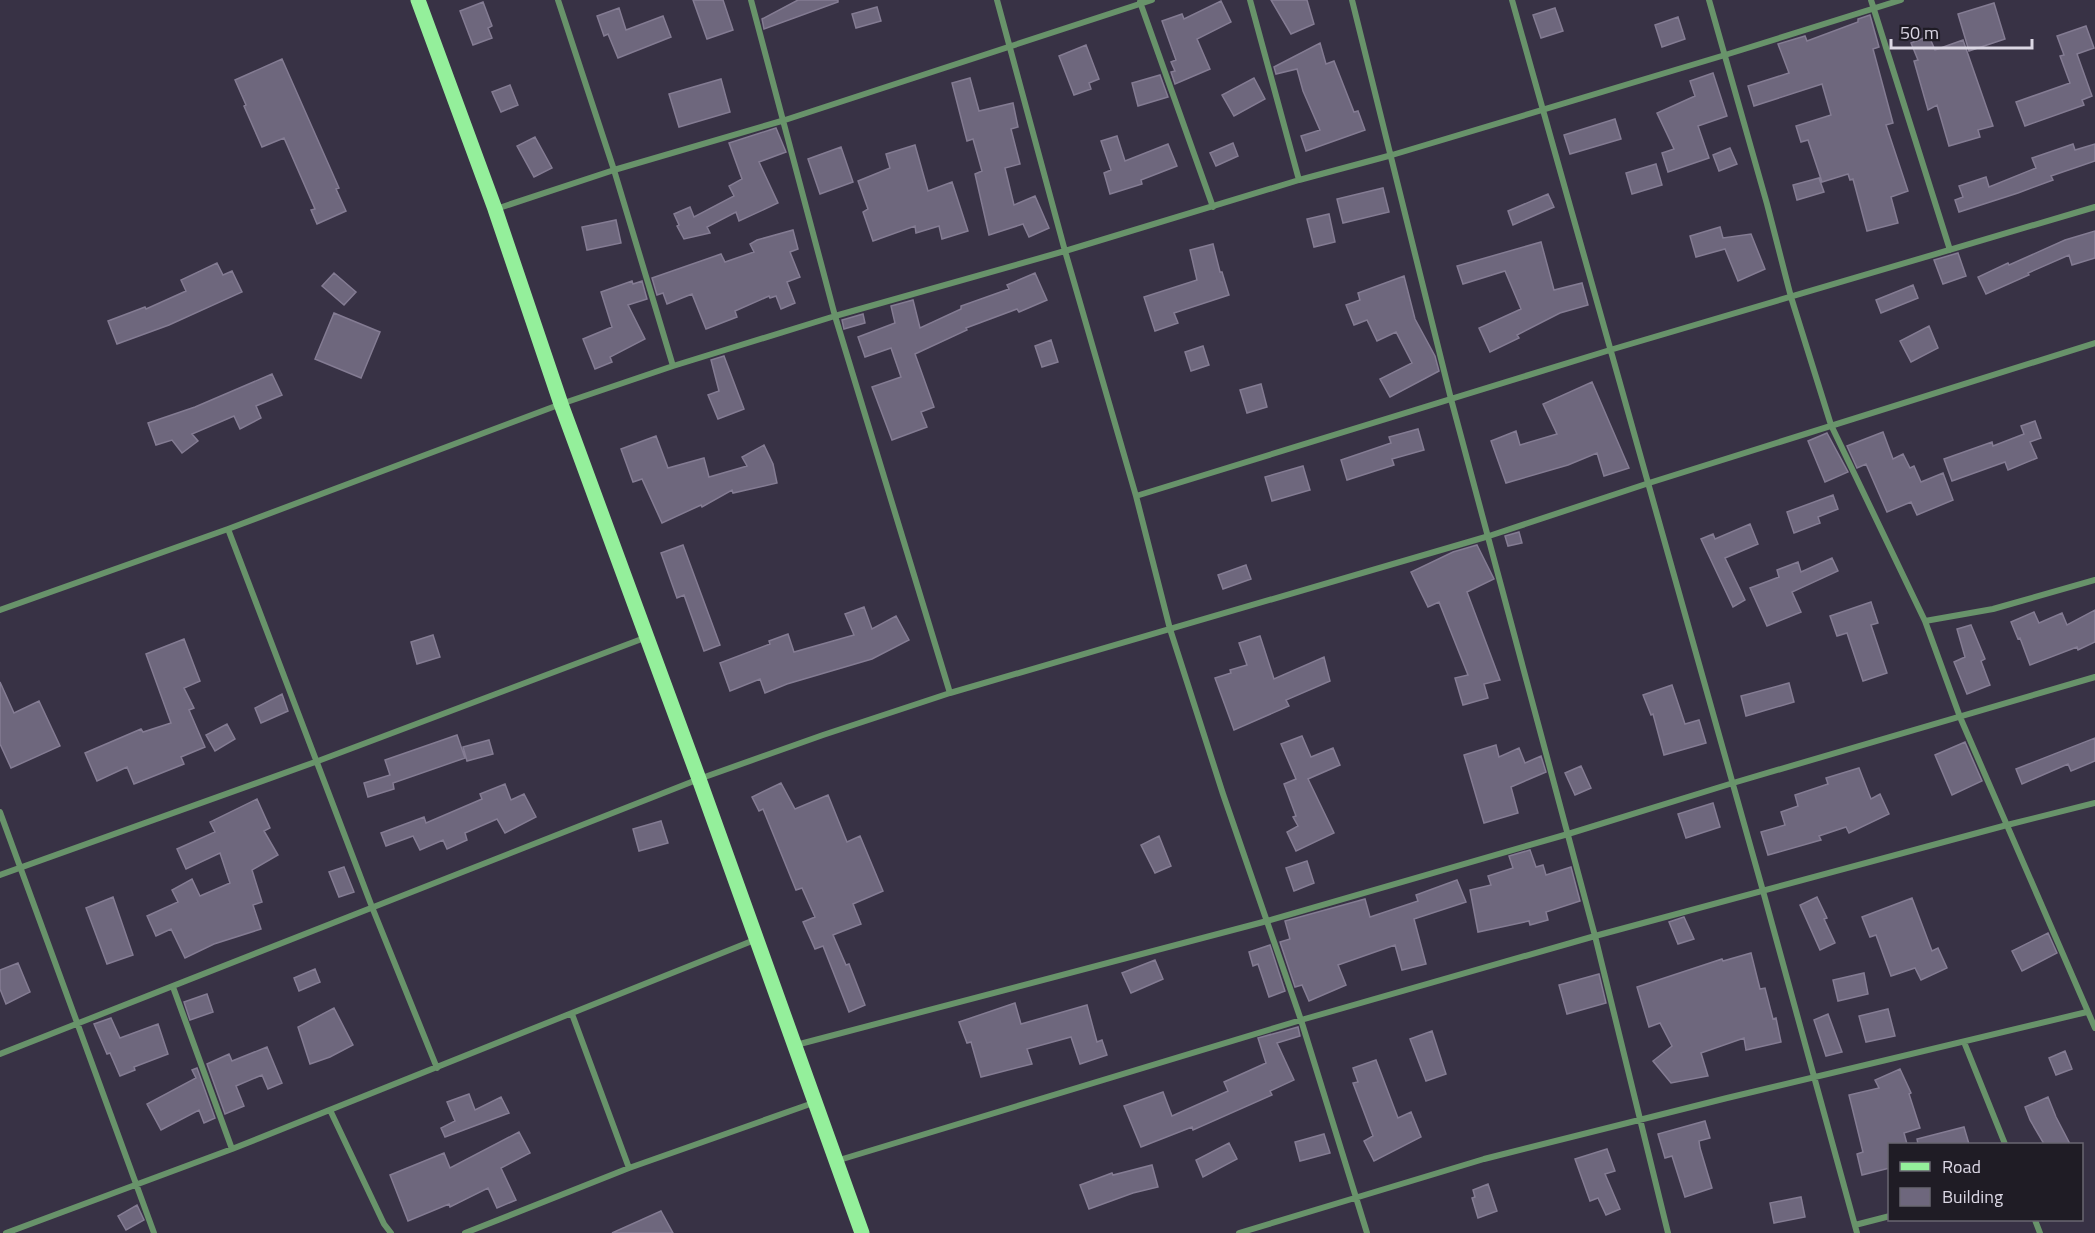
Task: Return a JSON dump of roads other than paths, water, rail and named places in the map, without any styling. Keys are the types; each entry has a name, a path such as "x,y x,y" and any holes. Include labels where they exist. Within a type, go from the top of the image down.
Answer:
{"main road":[{"path":"418,0 495,209 561,404 648,637 862,1233"}],"street":[{"path":"558,0 614,170 673,366"},
{"path":"751,0 835,316 950,693"},
{"path":"998,0 1065,251 1136,496 1170,629 1301,1020 1367,1233"},
{"path":"495,209 614,170 784,120 1140,2 1152,0"},
{"path":"1250,0 1299,180"},
{"path":"1352,0 1451,399 1595,936 1668,1233"},
{"path":"1512,0 1733,783 1857,1233"},
{"path":"1709,0 1791,297 1831,425 1925,621 1960,717 2095,1028"},
{"path":"1870,0 1950,250"},
{"path":"0,610 228,529 561,404 673,366 835,316 1065,251 1299,180 1392,155 1901,0"},
{"path":"1140,2 1213,207"},
{"path":"1136,496 1610,351 2095,207"},
{"path":"0,1054 699,779 950,693 1489,536 1831,425 2095,343"},
{"path":"228,529 372,907 437,1068"},
{"path":"1925,621 1993,609 2095,580"},
{"path":"0,875 318,761 648,637"},
{"path":"795,1045 1267,921 2095,677"},
{"path":"836,1161 1301,1020 1595,936 2095,803"},
{"path":"0,812 154,1233"},
{"path":"11,1232 138,1186 757,939"},
{"path":"173,987 232,1149"},
{"path":"1239,1233 1484,1159 2087,1012"},
{"path":"572,1014 629,1168"},
{"path":"1964,1042 2005,1143"},
{"path":"465,1233 629,1168 815,1102"},
{"path":"330,1110 384,1224 391,1233"},
{"path":"1855,1225 1888,1217"}]}
